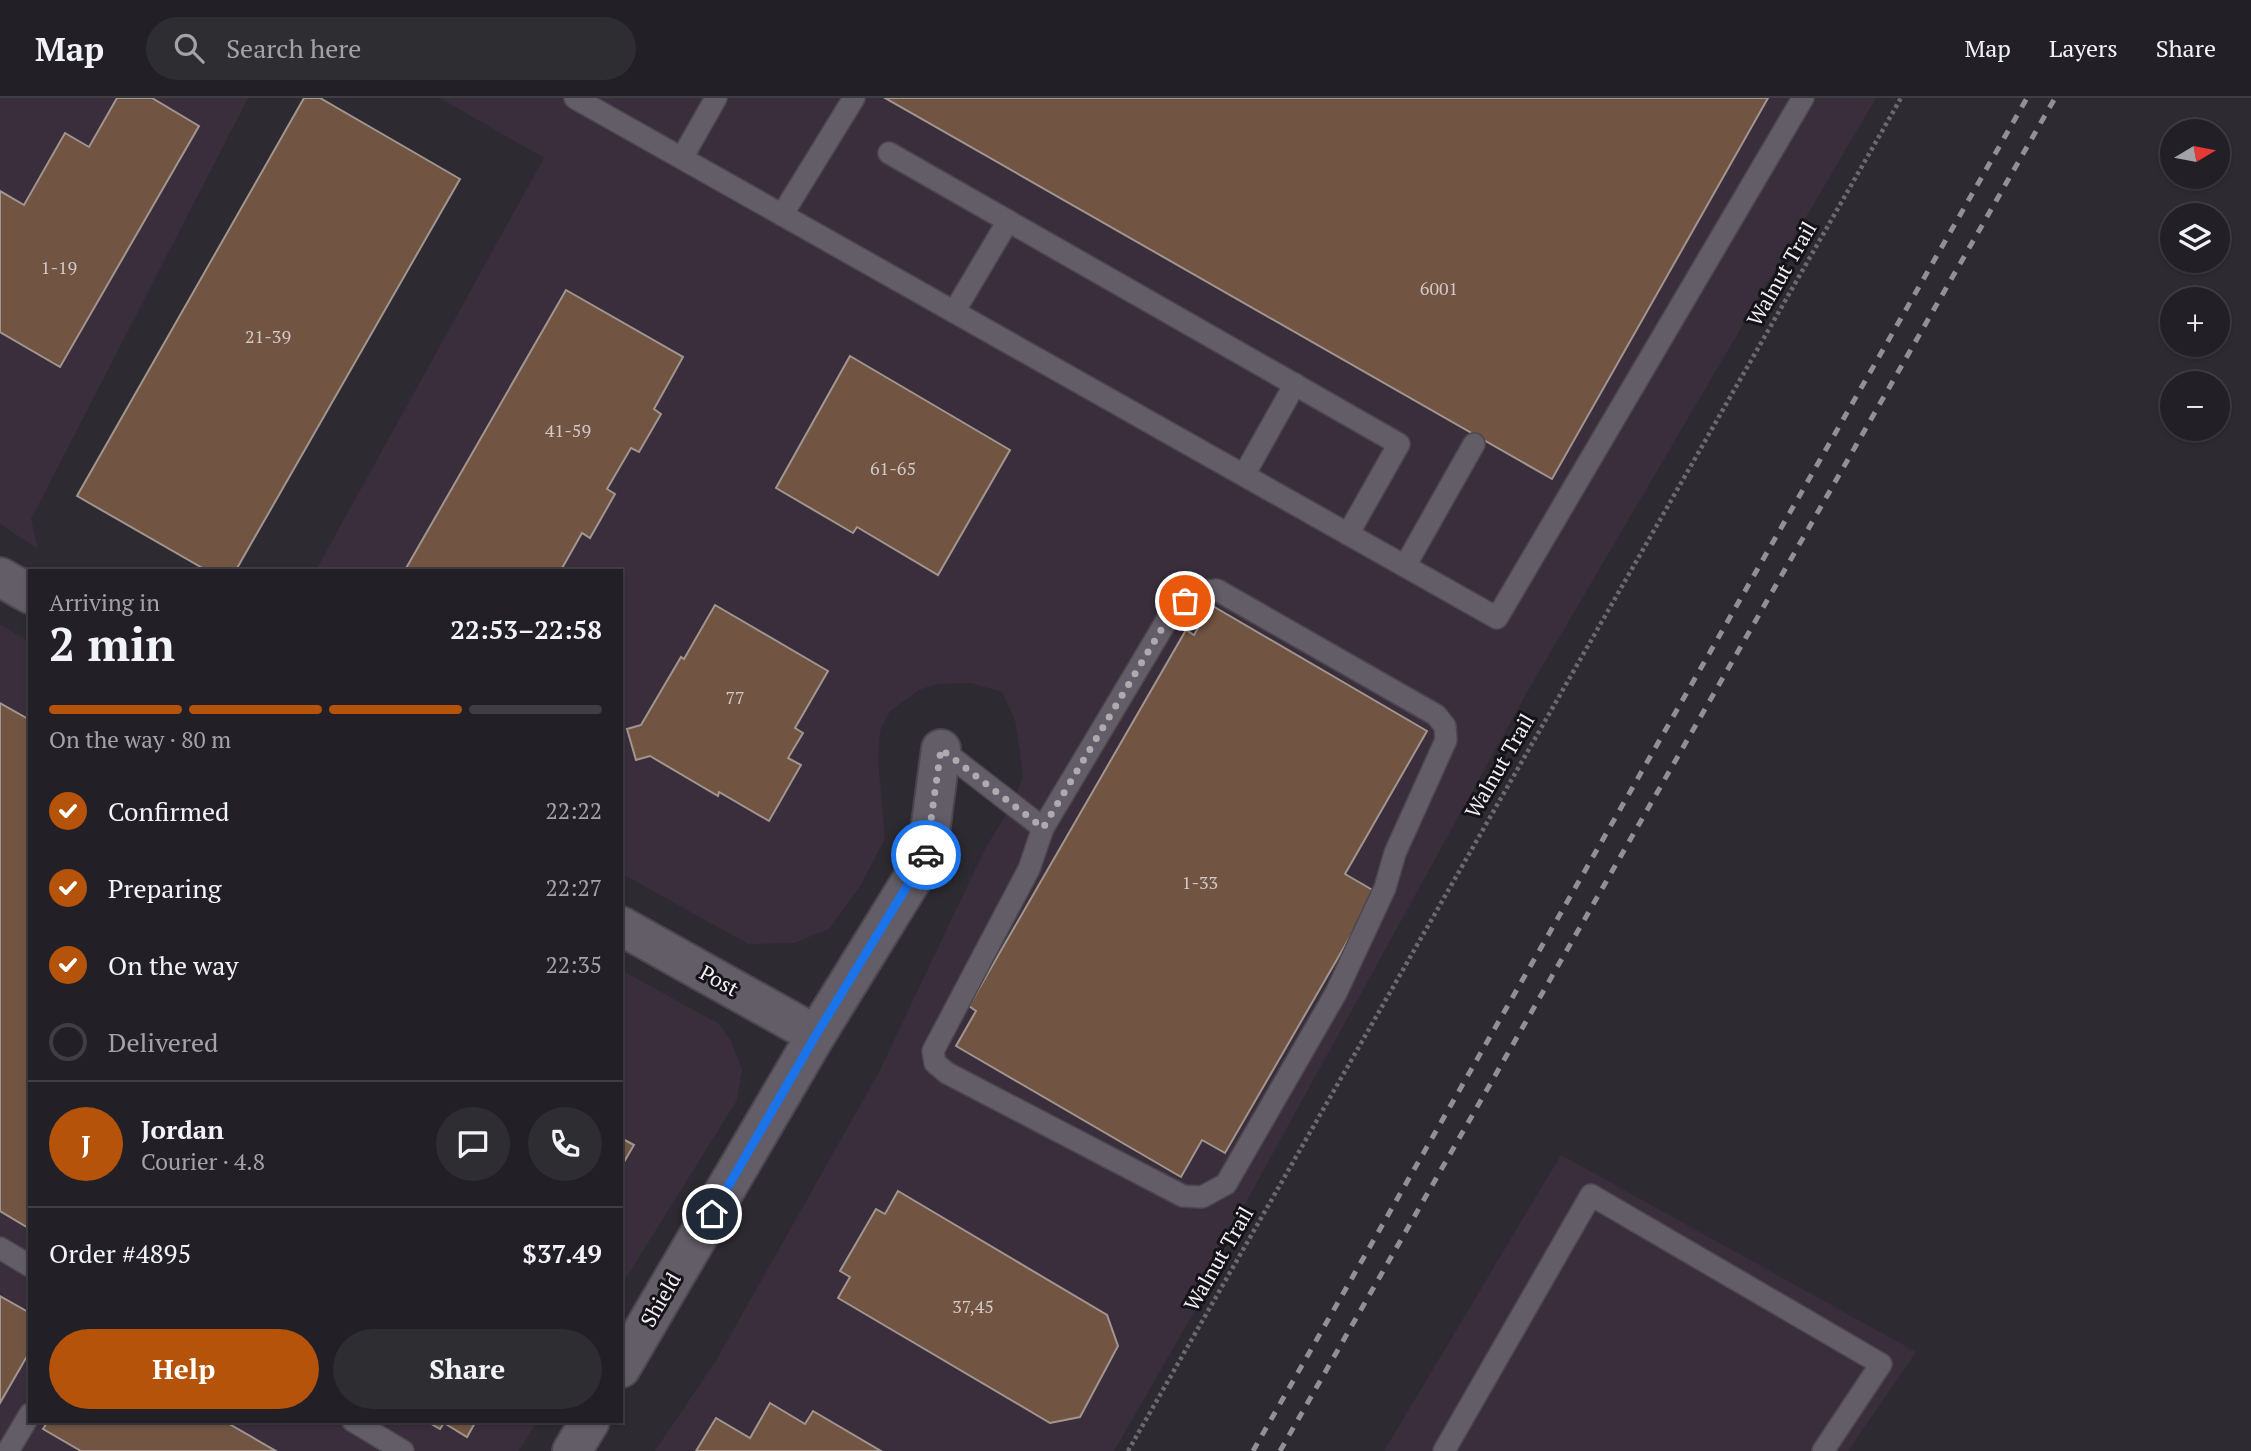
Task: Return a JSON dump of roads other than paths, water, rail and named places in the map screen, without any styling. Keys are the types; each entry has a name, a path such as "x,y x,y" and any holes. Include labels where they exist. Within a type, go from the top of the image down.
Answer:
{"street":[{"path":"0,577 28,593"},
{"name":"Shield","path":"623,1365 816,1035 927,855 941,749"},
{"name":"Post","path":"623,927 816,1035"},
{"path":"572,1451 589,1423"}],"lane":[{"path":"575,98 1497,618 1803,98"},
{"path":"682,158 716,98"},
{"path":"782,215 854,98"},
{"path":"890,153 1399,444 1348,534"},
{"path":"954,312 1008,221"},
{"path":"1244,475 1295,384"},
{"path":"1405,566 1474,444"},
{"path":"1217,590 1408,698 1436,715 1445,726 1446,740 1395,853 1385,888 1336,993 1226,1184 1202,1197 1183,1196 947,1073 935,1063 933,1051 1029,869 1043,828 1173,610 1196,593 1217,590"},
{"path":"941,749 1043,828"},
{"path":"1444,1451 1591,1195 1881,1364 1823,1451"},
{"path":"0,1248 28,1265"},
{"path":"8,1451 28,1417"},
{"path":"356,1423 403,1451"}],"railway":[{"path":"1253,1451 2027,98"},
{"path":"1280,1451 2055,98"}]}
